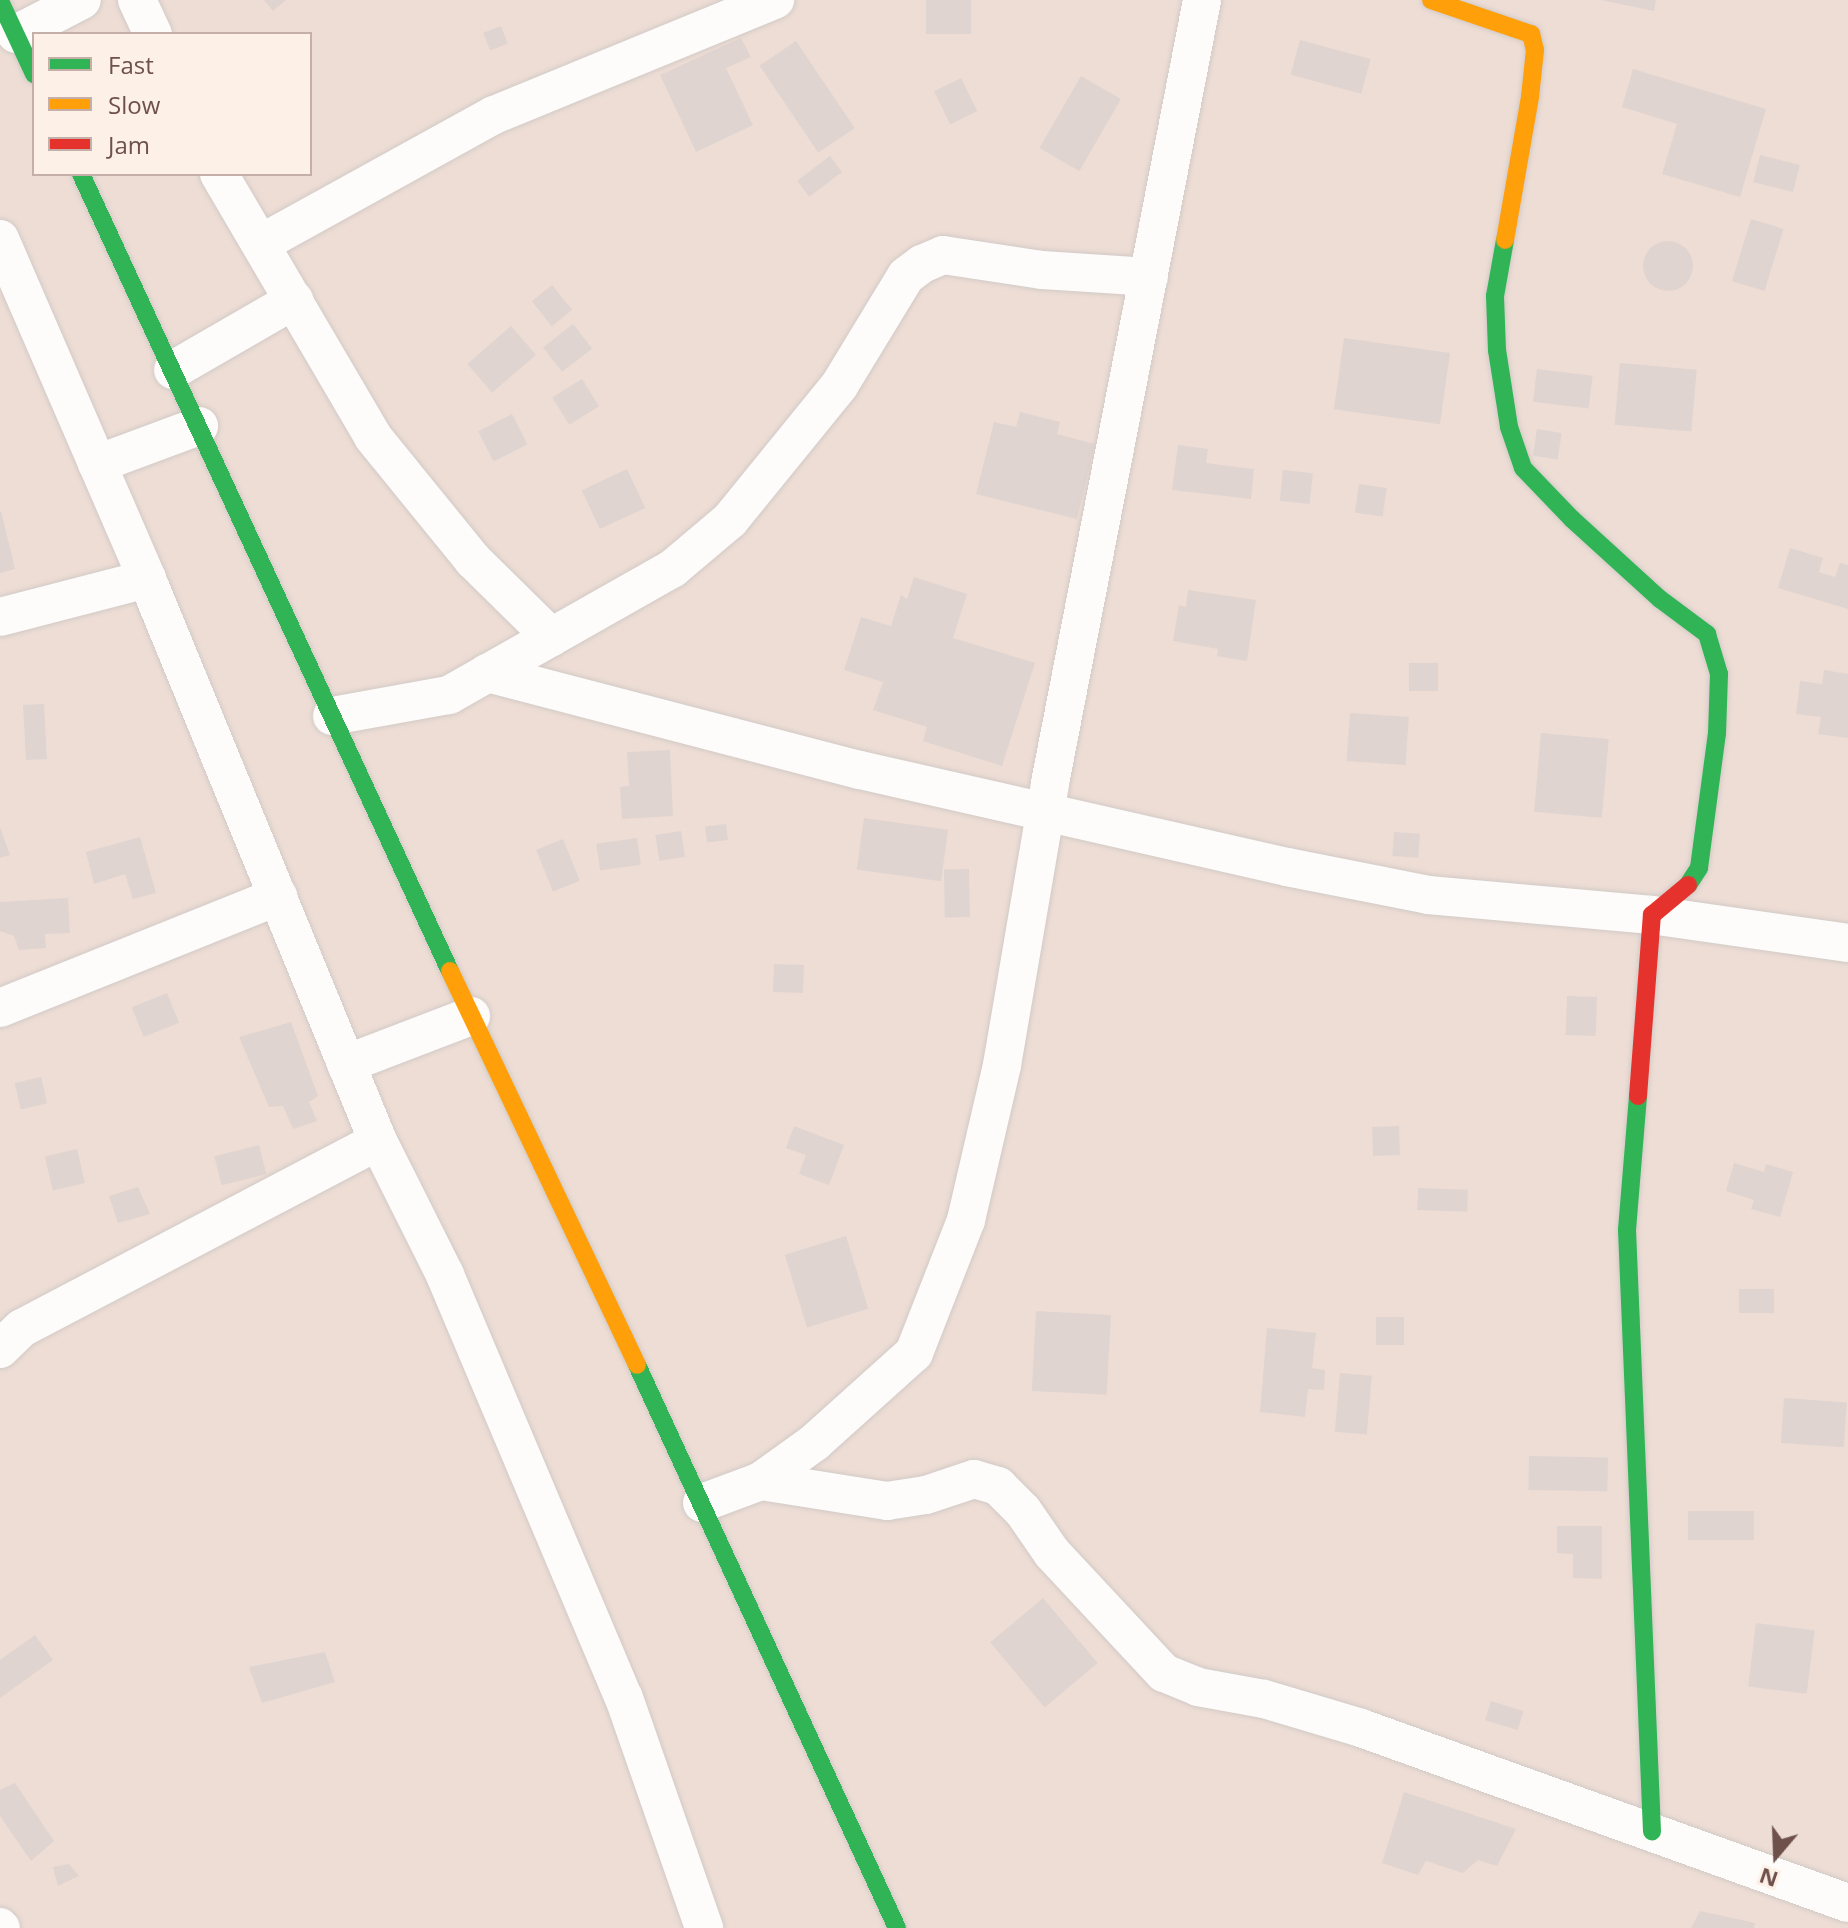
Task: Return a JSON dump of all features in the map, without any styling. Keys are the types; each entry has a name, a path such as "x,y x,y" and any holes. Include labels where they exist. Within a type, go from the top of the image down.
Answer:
{"street":[{"path":"32,70 8,18 82,0"},
{"path":"137,0 152,32"},
{"path":"262,243 494,115 775,0"},
{"path":"702,1503 761,1481 815,1442 914,1353 966,1220 1002,1065 1045,812 1202,0"},
{"path":"1431,0 1524,29 1531,34 1535,50 1530,97 1495,296 1497,350 1509,427 1523,468 1572,519 1660,599 1707,634 1719,674 1717,733 1699,868 1683,892 1652,915 1627,1230 1652,1831"},
{"path":"82,176 471,1016 702,1503 897,1928"},
{"path":"220,176 373,437 473,560 551,637"},
{"path":"0,239 147,579 378,1141 445,1275 624,1698 704,1928"},
{"path":"332,716 449,695 672,569 730,520 839,386 906,276 922,264 943,255 1042,270 1149,277"},
{"path":"173,370 294,300"},
{"path":"97,464 199,426"},
{"path":"0,617 147,579"},
{"path":"487,673 860,770 1428,895 1652,915 1848,943"},
{"path":"0,1008 278,896"},
{"path":"346,1064 471,1016"},
{"path":"7,1334 378,1141"},
{"path":"761,1481 887,1501 926,1495 974,1479 998,1486 1023,1511 1052,1553 1164,1673 1198,1687 1264,1699 1361,1728 1848,1903"}],"shaded area":[{"path":"0,0 1848,0 1848,1928 0,1928"}],"building":[{"path":"264,0 286,0 273,11"},
{"path":"926,0 971,0 971,34 926,34"},
{"path":"1601,0 1656,0 1654,11"},
{"path":"501,26 508,44 490,51 483,33"},
{"path":"741,38 751,57 726,68 753,125 696,152 660,75"},
{"path":"1300,40 1371,59 1361,94 1291,75"},
{"path":"796,41 855,128 818,153 760,66"},
{"path":"1633,69 1766,109 1740,197 1662,174 1677,124 1622,107"},
{"path":"1081,76 1121,99 1079,171 1040,148"},
{"path":"961,78 977,111 950,124 934,91"},
{"path":"1760,155 1800,165 1793,192 1753,182"},
{"path":"830,156 842,172 809,197 797,181"},
{"path":"1751,219 1784,229 1765,291 1732,281"},
{"path":"1668,241 1685,249 1693,266 1685,283 1668,291 1651,283 1643,266 1651,249"},
{"path":"552,285 572,310 552,326 532,301"},
{"path":"573,324 592,348 562,372 543,347"},
{"path":"511,326 536,355 492,393 467,364"},
{"path":"1344,338 1450,353 1440,424 1334,409"},
{"path":"1620,363 1697,370 1691,431 1615,425"},
{"path":"1537,369 1593,376 1589,409 1533,402"},
{"path":"582,379 599,406 569,425 552,398"},
{"path":"1020,412 1060,422 1057,434 1095,444 1077,519 976,494 994,422 1016,427"},
{"path":"512,414 527,444 494,462 478,431"},
{"path":"1537,429 1562,433 1557,460 1533,456"},
{"path":"1178,445 1208,449 1206,463 1254,469 1251,499 1172,490"},
{"path":"627,469 645,508 600,529 582,490"},
{"path":"1283,470 1313,473 1310,504 1280,501"},
{"path":"1359,484 1387,488 1383,517 1355,513"},
{"path":"0,512 15,569 0,573"},
{"path":"1790,548 1823,558 1819,572 1835,577 1840,563 1848,565 1848,609 1778,588"},
{"path":"914,577 967,594 953,638 1035,663 1002,766 923,741 927,727 873,710 883,682 844,670 861,617 891,626 901,595 907,599"},
{"path":"1188,590 1256,600 1247,661 1217,656 1218,649 1173,641 1179,605 1186,607"},
{"path":"1409,663 1438,663 1438,691 1409,691"},
{"path":"1824,670 1848,674 1848,738 1818,734 1821,717 1796,714 1800,681 1822,684"},
{"path":"44,704 47,759 26,760 23,705"},
{"path":"1350,713 1409,717 1406,765 1347,761"},
{"path":"1541,733 1609,739 1602,818 1534,812"},
{"path":"670,750 673,816 622,819 620,787 629,786 627,752"},
{"path":"864,818 948,830 941,881 857,869"},
{"path":"726,824 728,840 707,842 705,827"},
{"path":"0,827 10,855 0,858"},
{"path":"681,831 685,857 659,861 655,835"},
{"path":"1394,832 1420,834 1418,858 1392,856"},
{"path":"140,837 156,893 133,899 125,874 94,884 86,852"},
{"path":"637,838 641,865 600,870 596,844"},
{"path":"563,839 580,881 553,892 536,850"},
{"path":"944,869 969,869 970,917 945,917"},
{"path":"68,898 70,933 45,934 46,948 19,950 14,936 0,931 0,902"},
{"path":"774,964 804,965 803,993 773,992"},
{"path":"167,993 179,1023 144,1037 132,1007"},
{"path":"1567,996 1597,997 1596,1036 1566,1035"},
{"path":"291,1022 318,1096 309,1102 317,1121 293,1129 283,1106 269,1107 239,1037"},
{"path":"41,1077 47,1103 21,1109 15,1083"},
{"path":"794,1126 844,1145 829,1185 799,1174 806,1155 786,1148"},
{"path":"1399,1126 1400,1155 1373,1156 1372,1127"},
{"path":"259,1145 266,1174 222,1185 214,1156"},
{"path":"77,1149 85,1183 53,1191 45,1156"},
{"path":"1734,1163 1764,1172 1766,1164 1793,1172 1780,1217 1751,1209 1754,1200 1726,1191"},
{"path":"138,1187 150,1214 118,1223 109,1196"},
{"path":"1418,1188 1468,1190 1467,1212 1417,1210"},
{"path":"846,1236 868,1309 807,1327 785,1255"},
{"path":"1739,1289 1774,1289 1774,1313 1739,1313"},
{"path":"1036,1311 1111,1315 1107,1395 1032,1391"},
{"path":"1376,1317 1404,1317 1404,1345 1376,1345"},
{"path":"1267,1328 1316,1333 1312,1368 1325,1370 1324,1390 1308,1389 1305,1417 1260,1412"},
{"path":"1340,1373 1372,1376 1367,1435 1335,1432"},
{"path":"1784,1398 1847,1402 1844,1447 1781,1443"},
{"path":"1529,1456 1608,1457 1607,1491 1528,1490"},
{"path":"1688,1511 1754,1511 1754,1540 1688,1540"},
{"path":"1557,1526 1602,1526 1602,1579 1573,1578 1573,1554 1557,1553"},
{"path":"1043,1598 1098,1663 1045,1707 990,1642"},
{"path":"1756,1623 1815,1630 1807,1694 1748,1687"},
{"path":"35,1635 53,1660 0,1698 0,1660"},
{"path":"325,1652 335,1682 262,1703 249,1667"},
{"path":"1491,1701 1524,1711 1518,1730 1485,1720"},
{"path":"15,1783 54,1841 31,1861 0,1816 0,1790"},
{"path":"1404,1792 1516,1829 1497,1866 1478,1860 1463,1873 1426,1861 1418,1875 1382,1863"},
{"path":"69,1864 79,1876 58,1886 53,1867"},
{"path":"1700,1911 1755,1923 1754,1928 1691,1928"}],"traffic: fast":[{"path":"0,1 32,70"},
{"path":"82,176 450,971"},
{"path":"1505,240 1495,296 1497,350 1509,427 1523,468 1572,519 1660,599 1707,634 1719,674 1717,733 1699,868 1688,885"},
{"path":"1638,1096 1627,1230 1652,1831"},
{"path":"637,1365 897,1928"}],"traffic: slow":[{"path":"1431,0 1531,34 1535,50 1530,97 1505,240"},
{"path":"450,971 637,1365"}],"traffic: jam":[{"path":"1638,1096 1652,915 1688,885"}]}
